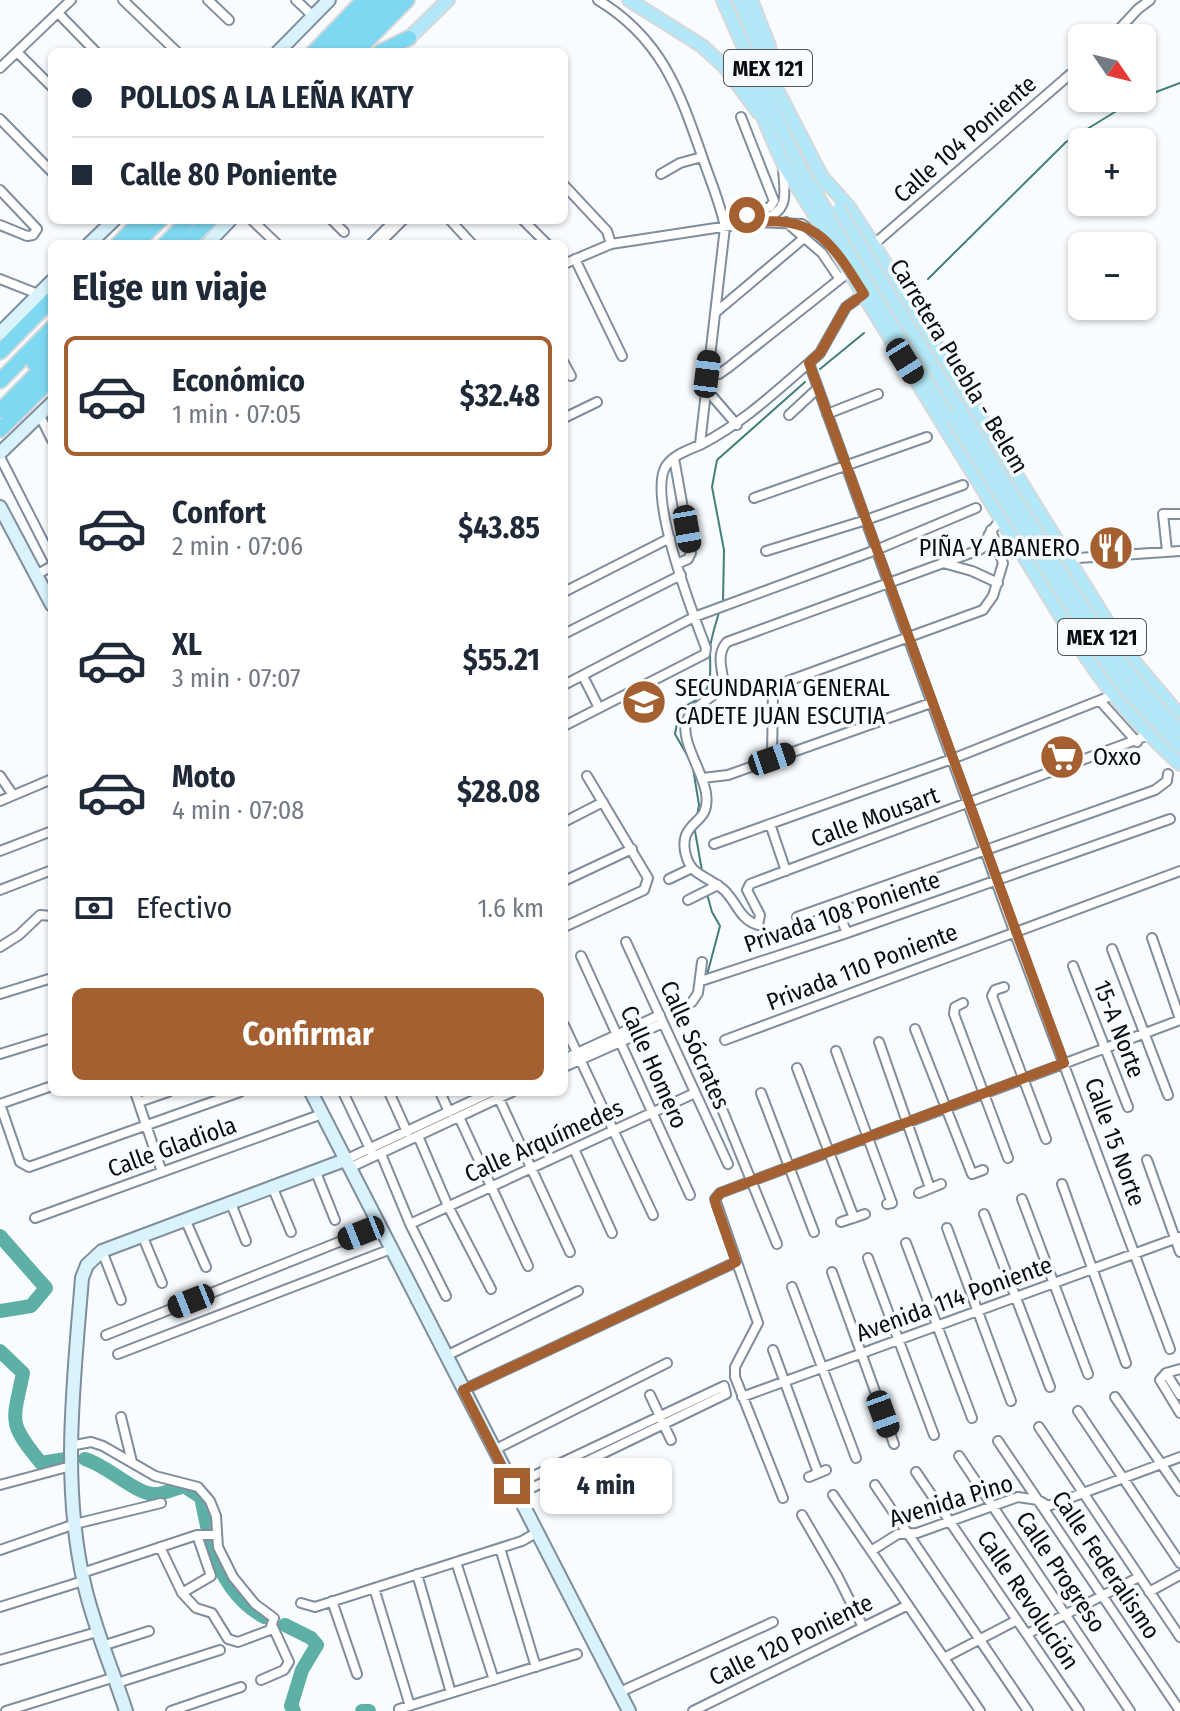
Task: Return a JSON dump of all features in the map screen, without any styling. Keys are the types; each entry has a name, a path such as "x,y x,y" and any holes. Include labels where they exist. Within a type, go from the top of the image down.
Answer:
{"highway":[{"path":"316,48 364,0"},
{"path":"332,48 380,0"},
{"path":"346,48 393,0"},
{"path":"360,48 407,0"},
{"path":"388,48 409,38"},
{"path":"111,240 126,224"},
{"path":"122,240 138,224"},
{"path":"140,240 156,224"},
{"path":"156,240 172,224"},
{"path":"169,240 185,224"},
{"path":"189,240 206,224"},
{"path":"0,352 45,297"},
{"path":"0,362 48,314"},
{"path":"0,381 48,332"},
{"path":"0,397 48,349"},
{"path":"0,411 48,362"},
{"path":"0,430 48,382"}],"main road":[{"path":"409,38 448,0"},
{"path":"629,0 702,46 724,66 764,120"},
{"name":"Carretera Puebla - Belem","path":"723,0 779,128 823,207 1091,640 1122,685 1180,747"},
{"name":"Carretera Puebla - Belem","path":"739,0 772,77 839,209 943,382 1101,636 1140,688 1180,731"},
{"path":"751,0 769,46 772,77"},
{"path":"747,55 750,78 764,120 784,165 838,252 844,274 864,294 1055,607 1113,695 1143,738 1180,764"},
{"path":"823,178 849,207 1136,664 1180,716"},
{"path":"1011,534 1026,532 1044,519"},
{"path":"1055,607 1071,592 1088,591"}],"street":[{"path":"0,68 71,0"},
{"path":"123,0 173,48"},
{"path":"208,0 229,20"},
{"path":"296,0 314,17"},
{"path":"282,48 329,0"},
{"path":"598,0 630,21 675,85 720,202 725,227 700,444"},
{"path":"1124,24 1150,0"},
{"path":"58,13 92,48"},
{"path":"399,48 409,38"},
{"path":"17,52 48,83"},
{"name":"Calle 104 Poniente","path":"873,245 1068,76"},
{"path":"740,224 752,212 770,207 774,201 741,117"},
{"path":"0,119 48,168"},
{"path":"661,174 680,163 702,157"},
{"path":"755,222 776,213 784,204 784,165"},
{"path":"568,189 607,231 611,244"},
{"path":"0,190 36,225 36,233 27,236 0,225"},
{"path":"568,262 611,244 755,222 786,222 808,228 838,252"},
{"path":"707,374 719,374 729,367 844,274 786,222"},
{"path":"92,240 105,224"},
{"path":"211,240 226,224"},
{"path":"256,224 272,240"},
{"path":"336,224 344,232"},
{"path":"375,240 391,224"},
{"path":"383,240 399,224"},
{"path":"454,224 468,240"},
{"path":"527,224 543,240"},
{"path":"715,313 804,238"},
{"path":"568,264 622,356"},
{"path":"0,279 45,297 0,333"},
{"path":"568,724 705,654 706,648 670,538 660,490 662,474 674,458 737,425 809,363 820,353 846,307 864,294"},
{"name":"Calle 15 Norte","path":"809,363 985,852 1170,1349"},
{"path":"568,370 571,376"},
{"path":"706,389 737,425"},
{"path":"789,415 817,389"},
{"path":"827,414 878,394"},
{"path":"568,416 597,402"},
{"path":"48,407 5,442 0,455 48,551"},
{"path":"40,416 48,432"},
{"path":"754,498 927,437"},
{"path":"674,458 691,553 688,559 677,564"},
{"path":"766,551 963,485"},
{"path":"0,507 48,598"},
{"path":"568,683 694,617 876,550 976,508"},
{"path":"1167,551 1163,514 1180,514"},
{"path":"718,885 692,868 684,850 687,833 700,820 707,796 703,778 686,739 685,726 688,717 716,695 724,684 721,648 727,642 984,547 991,530 1001,519"},
{"path":"772,759 774,687 983,610 998,583 1003,563 991,530"},
{"path":"568,590 670,538"},
{"path":"1028,562 1180,551"},
{"path":"943,563 998,583"},
{"path":"36,575 48,568"},
{"path":"568,632 681,575"},
{"path":"583,676 599,708"},
{"path":"724,684 744,682"},
{"path":"714,844 952,759 1113,695"},
{"path":"1101,702 1143,738"},
{"path":"703,778 728,775 931,703"},
{"name":"Calle Mousart","path":"718,885 728,894 741,915 758,925 760,915 747,890 750,884 1143,738"},
{"path":"797,917 1155,790 1167,781 1168,774"},
{"path":"0,776 13,795"},
{"path":"568,925 644,890 648,885 648,878 632,849 587,776"},
{"path":"0,801 48,781"},
{"path":"568,820 603,802"},
{"name":"Privada 108 Poniente","path":"701,981 1170,819"},
{"path":"770,824 786,871"},
{"path":"0,851 48,833"},
{"path":"568,879 632,849"},
{"path":"669,879 692,868"},
{"name":"Privada 110 Poniente","path":"725,1040 1180,871"},
{"path":"0,890 48,872"},
{"path":"688,900 718,885"},
{"path":"835,905 847,933"},
{"path":"0,947 19,935 40,915 48,916"},
{"path":"783,1498 742,1397 735,1367 758,1323 715,1199 720,1193 1180,1019 1152,938"},
{"name":"Calle Sócrates","path":"626,942 728,1164"},
{"path":"1112,949 1168,1095"},
{"name":"Calle Homero","path":"581,956 690,1195"},
{"path":"692,1002 701,981 702,962"},
{"name":"15-A Norte","path":"1073,966 1128,1107"},
{"path":"0,994 48,979"},
{"path":"1004,987 992,992 1022,1081 1046,1139"},
{"path":"963,1003 953,1010 1008,1158"},
{"path":"568,1064 661,1019"},
{"path":"915,1029 972,1174 983,1170"},
{"path":"568,1034 653,1215"},
{"path":"0,1054 48,1039"},
{"path":"879,1042 930,1188"},
{"path":"836,1051 889,1204"},
{"path":"568,1058 578,1057"},
{"path":"797,1068 854,1218"},
{"path":"48,1087 0,1104 24,1166 29,1167 147,1127 229,1096"},
{"name":"Calle Arquímedes","path":"410,1224 695,1093"},
{"path":"761,1093 814,1232"},
{"path":"137,1096 162,1172"},
{"path":"139,1102 156,1096"},
{"path":"313,1096 629,1711"},
{"path":"345,1096 446,1296"},
{"path":"391,1096 407,1132"},
{"path":"441,1096 444,1117"},
{"path":"375,1153 407,1132 491,1096"},
{"path":"126,1711 97,1632 83,1577 75,1524 70,1425 82,1278 93,1257 272,1185 315,1170 347,1164 418,1136 444,1117 459,1117 492,1096"},
{"path":"496,1096 570,1252"},
{"path":"720,1104 777,1244"},
{"name":"Calle Gladiola","path":"35,1218 322,1114"},
{"path":"459,1117 528,1266"},
{"path":"418,1136 448,1206 491,1289"},
{"path":"574,1149 612,1233"},
{"path":"1147,1160 1178,1238 1180,1252"},
{"path":"315,1170 335,1220"},
{"path":"919,1193 941,1184"},
{"path":"1062,1184 1126,1363"},
{"path":"272,1185 291,1232"},
{"path":"1022,1199 1088,1374"},
{"path":"230,1201 246,1241"},
{"path":"841,1222 865,1214"},
{"path":"984,1214 1050,1387"},
{"path":"185,1219 206,1267"},
{"path":"106,1335 379,1226"},
{"path":"947,1228 1011,1401"},
{"path":"142,1235 162,1283"},
{"name":"Avenida 114 Poniente","path":"742,1397 1178,1238"},
{"path":"906,1243 972,1418"},
{"path":"118,1354 391,1249"},
{"path":"102,1251 121,1300"},
{"path":"868,1258 934,1435"},
{"path":"463,1390 736,1262"},
{"path":"832,1272 894,1444"},
{"path":"792,1287 856,1458"},
{"path":"446,1356 578,1291"},
{"path":"773,1350 817,1473"},
{"path":"494,1450 667,1363"},
{"path":"1163,1377 1180,1369"},
{"path":"1163,1377 1180,1395"},
{"path":"1163,1377 1180,1413"},
{"path":"514,1491 724,1386 726,1394 661,1420"},
{"path":"650,1395 671,1440"},
{"path":"1115,1397 1180,1491"},
{"path":"1078,1411 1180,1563"},
{"path":"121,1417 132,1462"},
{"path":"1039,1427 1180,1637"},
{"name":"Calle Federalismo","path":"998,1441 1180,1711"},
{"path":"70,1446 91,1442 155,1476 198,1487 210,1501 216,1516 218,1547 233,1577 255,1604 274,1618 268,1631 233,1643 212,1613 196,1608 182,1593 160,1547"},
{"name":"Calle Progreso","path":"959,1456 1130,1711"},
{"name":"Avenida Pino","path":"871,1551 898,1534 917,1533 1018,1497 1038,1500 1048,1506 1180,1457"},
{"path":"0,1485 71,1466"},
{"name":"Calle Revolución","path":"916,1472 1079,1711"},
{"path":"875,1485 1028,1711"},
{"path":"833,1495 980,1711"},
{"path":"0,1550 75,1524 161,1503"},
{"path":"802,1515 863,1627"},
{"path":"301,1603 315,1607 500,1548 536,1533"},
{"path":"0,1607 160,1547 197,1535 215,1535"},
{"path":"182,1593 211,1576 197,1535"},
{"path":"500,1548 536,1667"},
{"path":"456,1562 494,1680"},
{"path":"417,1574 451,1693"},
{"path":"1149,1592 1180,1575"},
{"path":"1027,1634 1139,1577"},
{"path":"374,1588 410,1706"},
{"path":"332,1601 357,1674"},
{"name":"Calle 120 Poniente","path":"693,1711 908,1605"},
{"path":"944,1658 1017,1620"},
{"path":"620,1692 773,1622"},
{"path":"261,1680 284,1670 289,1662 272,1625"},
{"path":"102,1646 149,1631"},
{"path":"0,1660 97,1632"},
{"path":"6,1711 220,1650"},
{"path":"399,1709 577,1654"},
{"path":"171,1711 241,1687"}],"waterway":[{"path":"1156,92 1180,83"},
{"path":"928,279 1066,142 1115,112"},
{"path":"820,369 864,333"},
{"path":"723,602 724,550 712,487 717,460 805,382"},
{"path":"691,762 675,734 680,708 699,698 708,686 711,644 719,612"},
{"path":"693,768 699,805 697,816"},
{"path":"695,831 702,871"},
{"path":"707,894 720,926 707,975"},
{"path":"0,1236 46,1288 31,1306 0,1311"},
{"path":"0,1351 23,1373 15,1412 22,1439 41,1463 66,1459"},
{"path":"85,1459 153,1494 184,1486 201,1497 207,1526"},
{"path":"211,1545 231,1587 245,1603 264,1617"},
{"path":"285,1625 311,1638 317,1645 302,1670 291,1706 294,1711"},
{"path":"362,1711 369,1711"}],"place":[{"name":"PIÑA Y ABANERO","path":"1111,548"},
{"name":"SECUNDARIA GENERAL CADETE JUAN ESCUTIA","path":"644,702"},
{"name":"Oxxo","path":"1062,757"}],"route":[{"path":"512,1486 463,1390 736,1262 716,1205 715,1199 720,1193 1064,1063 809,363 820,353 846,307 864,294 838,252 808,228 794,222 740,224 747,215"}]}
